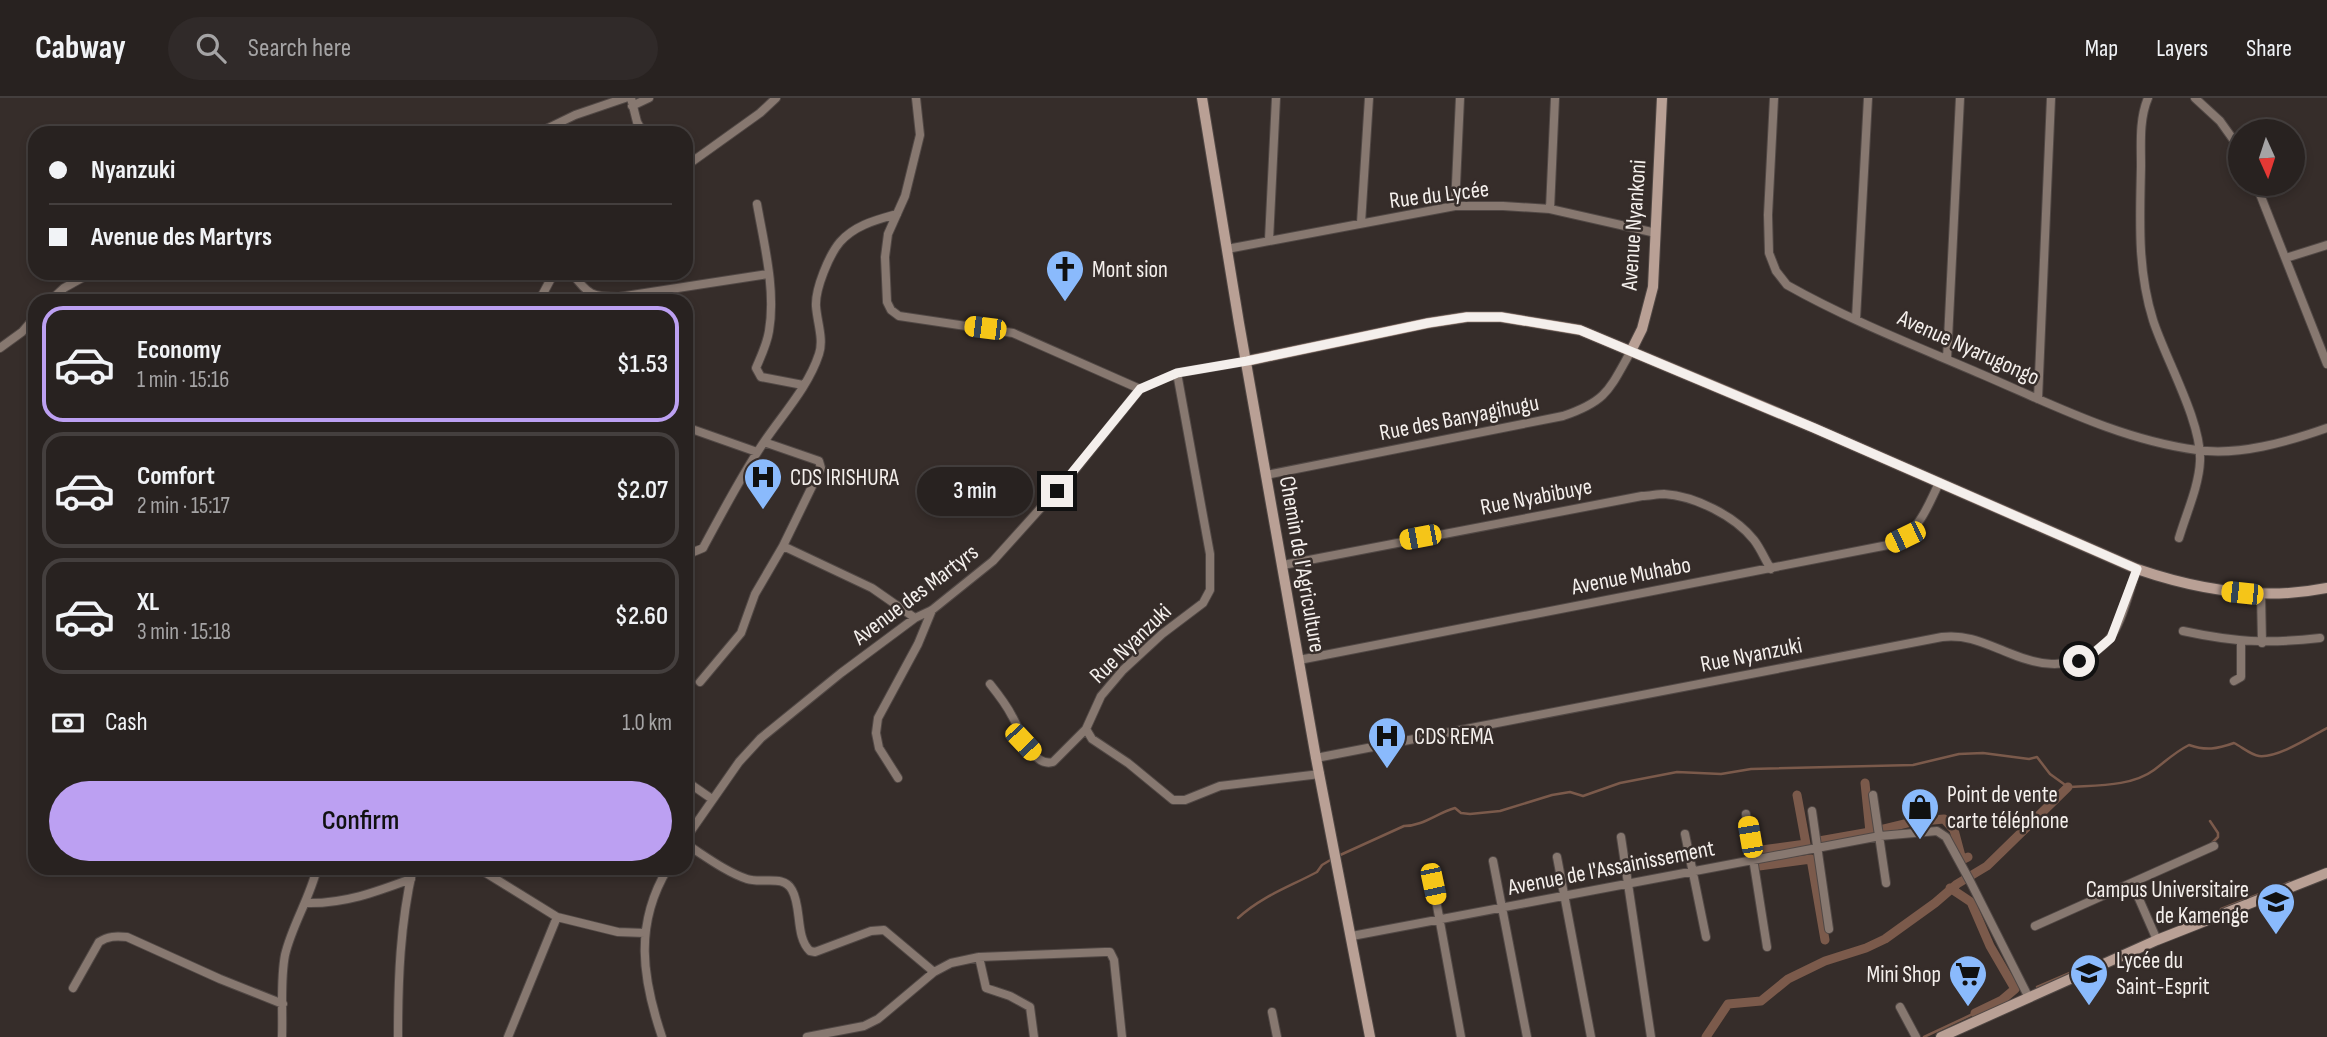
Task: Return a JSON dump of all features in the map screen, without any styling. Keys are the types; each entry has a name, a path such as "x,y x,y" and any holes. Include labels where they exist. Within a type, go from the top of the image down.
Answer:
{"street":[{"path":"552,126 575,115 625,98"},
{"path":"641,126 632,102 649,98"},
{"path":"693,161 760,113 776,98"},
{"path":"916,98 920,135 911,176 888,234 884,288 887,302 899,316 1013,333 1140,389"},
{"name":"Chemin de l'Agriculture","path":"1202,98 1316,758 1370,1037"},
{"path":"1269,240 1276,98"},
{"path":"1361,223 1369,98"},
{"path":"1455,206 1460,98"},
{"path":"1550,209 1555,98"},
{"name":"Avenue Nyankoni","path":"1631,351 1642,329 1653,286 1662,98"},
{"name":"Avenue Nyarugongo","path":"1774,98 1768,232 1771,262 1787,285 1856,319 2039,399 2106,428 2145,440 2199,450 2275,444 2327,428"},
{"path":"1856,319 1868,98"},
{"path":"1947,359 1960,98"},
{"path":"2039,399 2051,98"},
{"path":"2148,98 2141,122 2139,248 2143,280 2153,320 2186,403 2199,450 2198,473 2179,538"},
{"path":"2195,98 2228,132"},
{"path":"2261,196 2327,364"},
{"path":"757,204 771,306 769,332 757,373 761,377 803,385"},
{"name":"Rue du Lycée","path":"1227,249 1455,206 1550,209 1656,233"},
{"path":"693,552 703,548 757,452 803,385 819,353 816,304 818,288 839,242 858,227 897,214"},
{"path":"2286,258 2327,246"},
{"path":"638,294 768,274"},
{"path":"58,294 78,280"},
{"path":"577,280 583,289 592,294"},
{"path":"1247,361 1467,317 1501,317 1580,330 2137,569 2198,587 2261,594 2327,588"},
{"path":"0,348 28,325"},
{"name":"Rue des Banyagihugu","path":"1266,475 1575,412 1602,398 1631,351"},
{"name":"Avenue des Martyrs","path":"693,828 739,762 761,737 915,618 932,610 1001,553 1074,471 1140,389 1177,373 1247,361"},
{"name":"Rue Nyanzuki","path":"1086,729 1101,696 1123,670 1162,634 1203,603 1210,590 1210,554 1177,373"},
{"path":"693,429 757,452"},
{"path":"700,682 741,632 755,594 783,546 821,468 821,464 764,442"},
{"name":"Avenue Muhabo","path":"1299,660 1888,545 1905,537 1919,523 1939,483"},
{"name":"Rue Nyabibuye","path":"1283,565 1664,494 1688,499 1735,522 1755,541 1771,569"},
{"path":"783,546 872,588 915,618"},
{"name":"Rue Nyanzuki","path":"1316,758 1957,635 1980,640 2027,660 2059,665 2079,661 2111,638 2137,569"},
{"path":"2261,594 2262,643"},
{"path":"898,778 879,748 876,733 878,718 918,644 932,610"},
{"path":"2183,631 2241,642 2320,638"},
{"path":"2234,681 2241,677 2241,642"},
{"path":"990,684 1011,713 1023,742 1042,761 1053,762 1086,729 1092,739 1128,763 1173,800 1185,800 1220,786 1320,774"},
{"path":"693,786 712,799"},
{"path":"1873,795 1886,883"},
{"path":"1812,811 1829,929"},
{"path":"1746,814 1767,947"},
{"name":"Avenue de l'Assainissement","path":"1352,936 1565,898 1880,836 1937,831 1946,837 2029,998"},
{"path":"1685,834 1706,937"},
{"path":"1621,836 1651,1037"},
{"path":"2035,926 2214,846"},
{"path":"693,848 747,879 781,881 788,884 793,891 804,942 810,951 871,931 884,930 934,972"},
{"path":"1557,857 1591,1037"},
{"path":"1493,861 1527,1037"},
{"path":"1941,1037 2157,940 2327,873"},
{"path":"282,1037 285,955 315,875"},
{"path":"398,1037 398,976 412,875"},
{"path":"489,875 556,917 591,927 645,933"},
{"path":"662,1037 648,990 645,933 647,915 664,875"},
{"path":"306,904 340,902 367,896 411,879"},
{"path":"2132,883 2157,940"},
{"path":"1433,884 1461,1037"},
{"path":"508,1037 556,917"},
{"path":"73,988 99,943 105,938 117,936 127,937 283,1004"},
{"path":"807,1037 864,1026 878,1019 934,972 951,963 979,957 1110,952 1114,960 1122,1037"},
{"path":"979,957 986,988 1010,996 1030,1007 1034,1037"},
{"path":"1900,1007 1916,1037"},
{"path":"1272,1012 1277,1037"}],"waterway":[{"path":"1338,856 1404,826 1417,824 1455,808 1461,813 1470,814 1500,811 1552,795 1570,792 1583,796 1620,783 1677,772 1721,774 1751,769 1913,765 1959,754 1983,753 2029,759 2037,757 2050,774 2068,787 2101,785 2145,776 2189,745 2212,748 2234,743 2253,754 2267,756 2294,746 2327,728"},
{"path":"1819,841 1870,832 1865,783"},
{"path":"1706,1037 1728,1004 1761,1001 1788,979 1825,961 1885,939 1957,884 1987,866 2068,787"},
{"path":"1754,851 1806,844 1797,795"},
{"path":"1883,829 1912,822 1944,819 1954,830 1962,860 1968,857"},
{"path":"2210,821 2218,833 2218,837 2211,844"},
{"path":"1238,918 1266,898 1317,872 1332,859"},
{"path":"1759,866 1811,859 1825,940"},
{"path":"2221,909 2290,882"},
{"path":"1950,888 1971,902 1990,946 2015,989 2002,1000 1975,1013"},
{"path":"2037,987 2086,966"},
{"path":"1924,1037 1975,1013"}],"place":[{"name":"Mont sion","path":"1065,303"},
{"name":"CDS IRISHURA","path":"763,511"},
{"name":"CDS REMA","path":"1387,770"},
{"name":"Point de vente carte téléphone","path":"1920,841"},
{"name":"Campus Universitaire de Kamenge","path":"2276,936"},
{"name":"Lycée du Saint-Esprit","path":"2089,1007"},
{"name":"Mini Shop","path":"1968,1008"}],"route":[{"path":"1057,491 1140,389 1177,373 1467,317 1501,317 1539,322 1580,330 1681,371 2137,569 2111,638 2079,661"}]}
